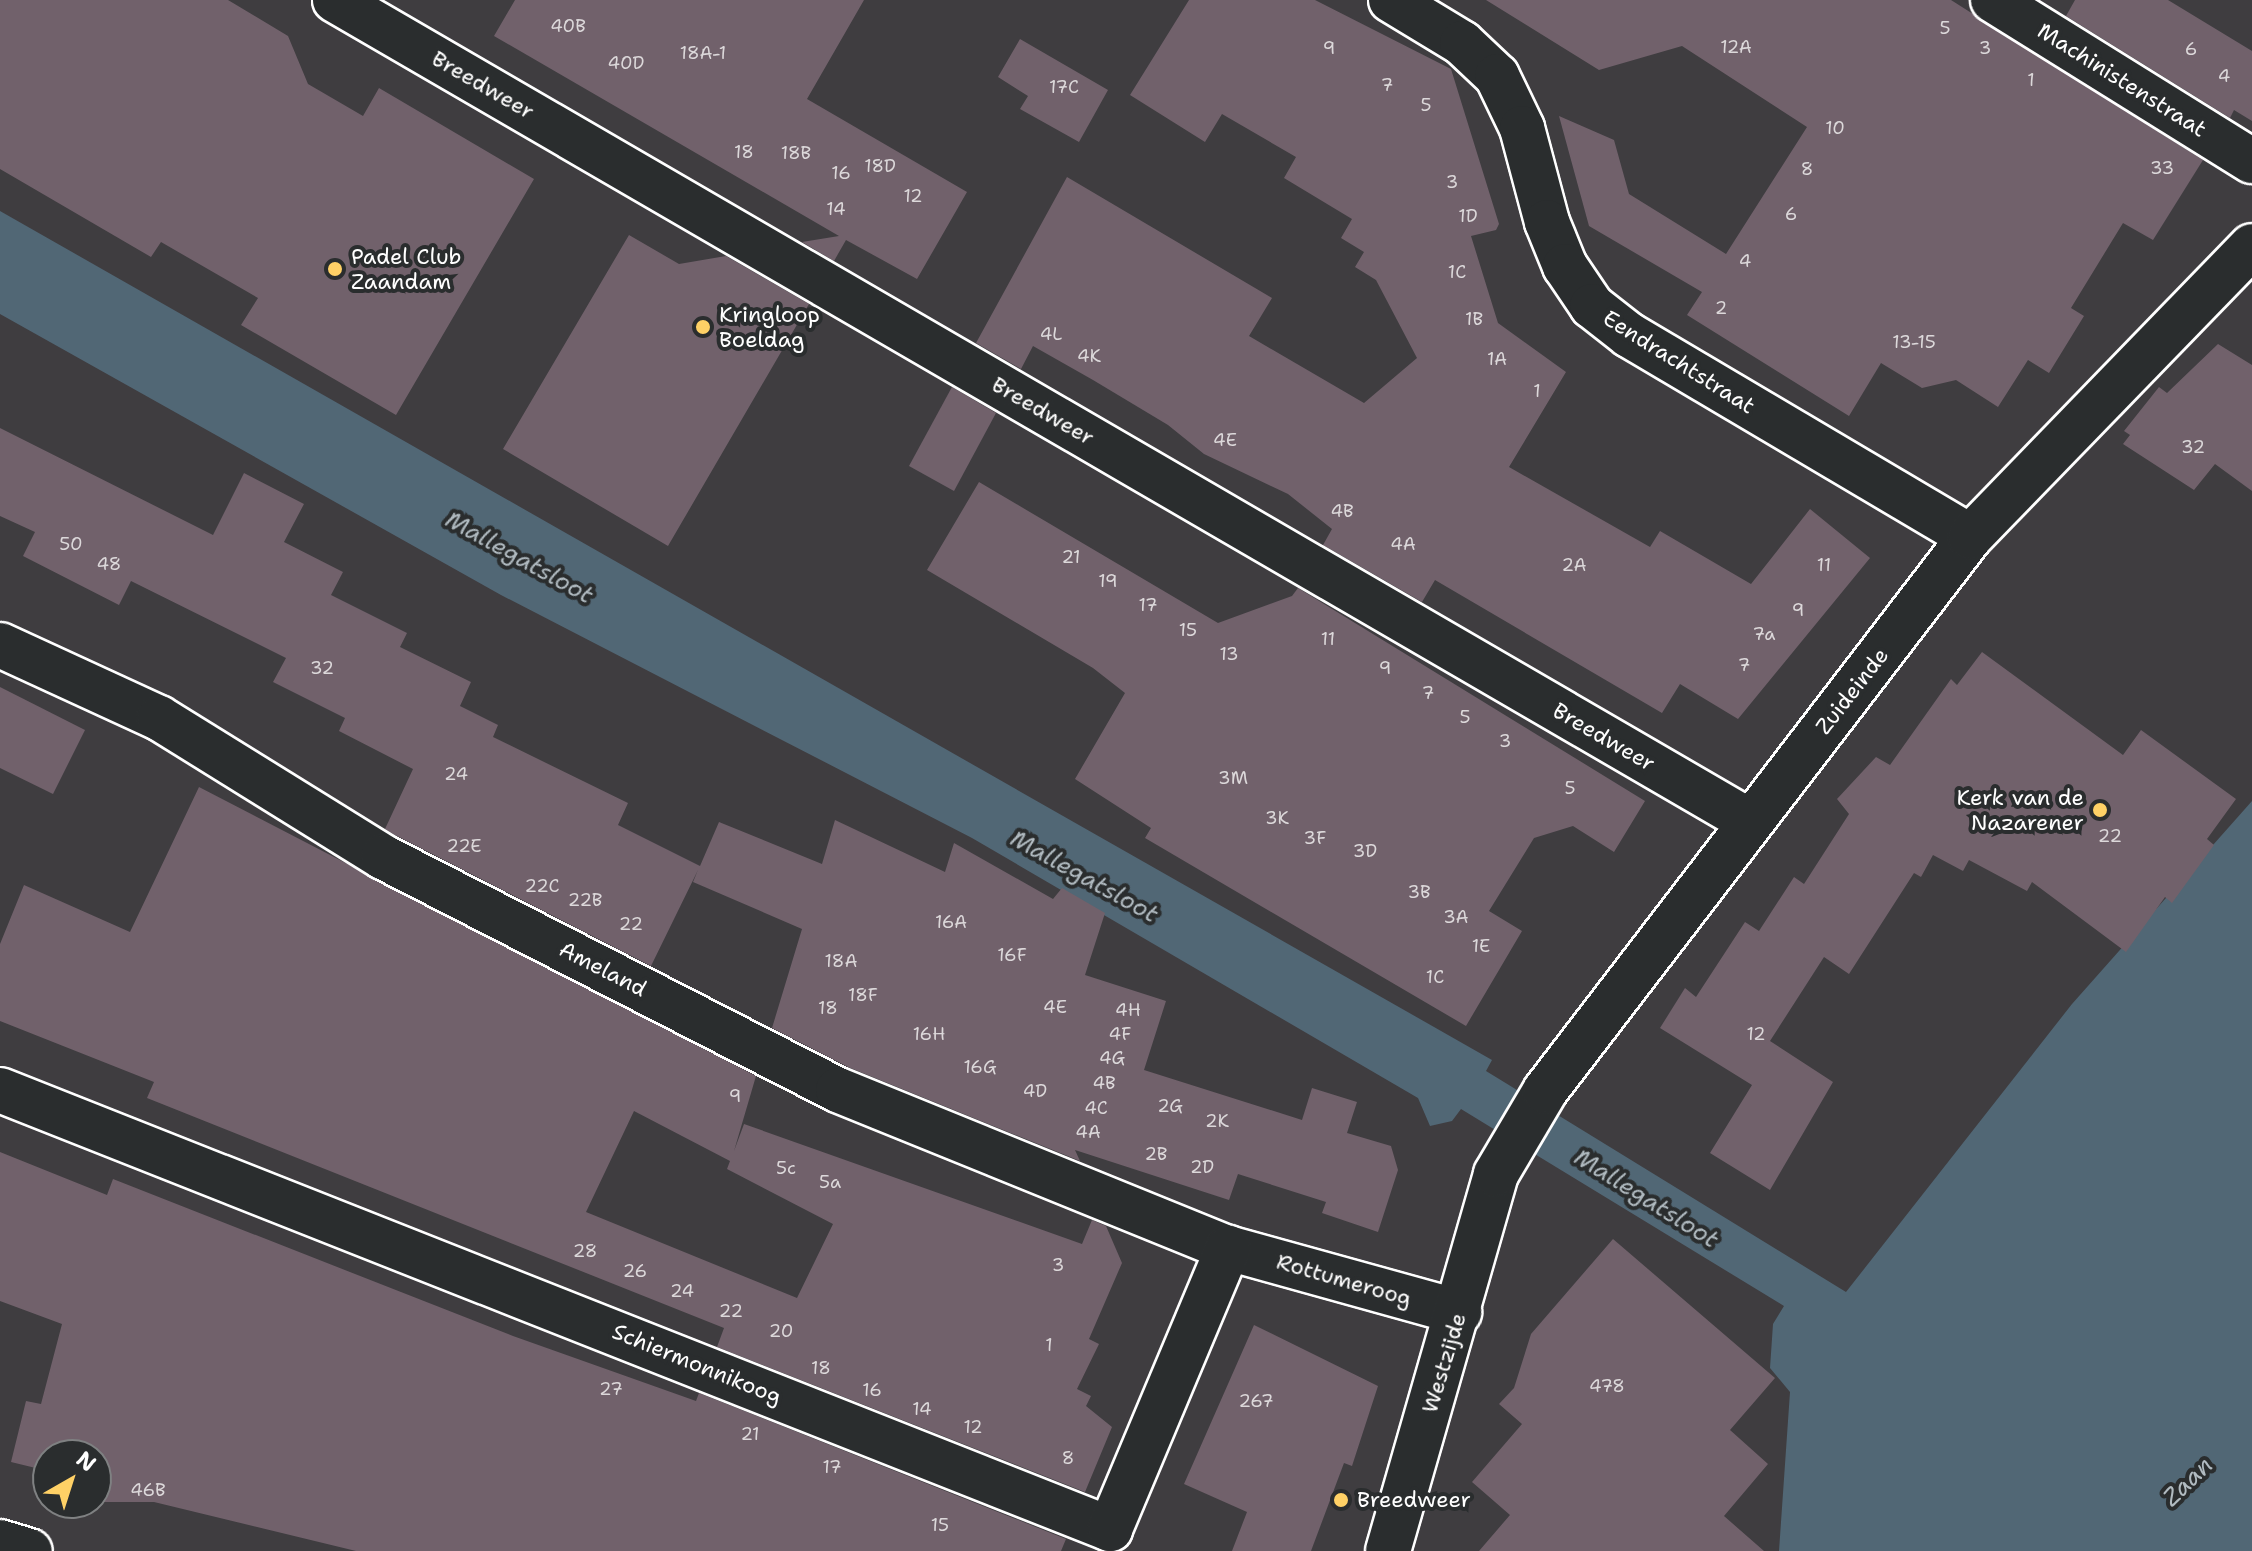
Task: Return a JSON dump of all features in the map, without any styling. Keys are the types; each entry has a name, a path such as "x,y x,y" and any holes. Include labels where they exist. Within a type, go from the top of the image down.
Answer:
{"street":[{"name":"Breedweer","path":"335,0 1751,822"},
{"name":"Eendrachtstraat","path":"1391,0 1462,43 1497,76 1522,128 1547,222 1565,266 1592,306 1629,335 1970,537"},
{"name":"Machinistenstraat","path":"1993,0 2252,161"},
{"name":"Zuideinde","path":"1496,1174 1545,1091 1970,537 2252,246"},
{"name":"Ameland","path":"0,645 159,718 383,857 838,1090 1228,1248"},
{"name":"Schiermonnikoog","path":"0,1090 1110,1529 1228,1248"},
{"name":"Westzijde","path":"1388,1551 1459,1312 1496,1174"},
{"name":"Rottumeroog","path":"1228,1248 1459,1312"},
{"path":"0,1542 30,1551"}],"water":[{"path":"0,211 1492,1060 1486,1071 1846,1292 2072,1004 2252,801 2252,1551 1779,1551 1790,1392 1770,1368 1773,1324 1784,1306 1461,1109 1452,1121 1430,1126 1418,1098 972,838 501,595 0,314"}],"building":[{"path":"0,0 228,0 288,36 308,84 363,116 379,88 534,179 396,415 241,325 258,298 161,242 151,257 0,169"},
{"path":"515,0 864,0 807,99 967,192 917,279 846,240 834,261 802,242 839,236 494,36"},
{"path":"1189,0 1315,0 1451,69 1499,224 1496,230 1471,236 1498,323 1566,372 1509,467 1650,547 1660,531 1751,584 1810,509 1870,558 1738,719 1680,684 1662,713 1435,580 1422,602 1323,545 1332,529 1288,494 1204,454 1168,425 1093,380 1033,346 1021,369 976,343 1067,177 1272,298 1249,336 1364,403 1417,358 1376,280 1355,267 1364,252 1341,238 1352,219 1284,178 1296,157 1222,114 1205,142 1130,95"},
{"path":"1486,0 1951,0 2203,160 2153,240 2123,223 2071,308 2084,316 2049,373 2028,360 1998,407 1956,380 1922,388 1881,363 1849,416 1687,315 1702,292 1589,226 1559,116 1614,140 1629,194 1726,254 1807,127 1682,46 1599,70"},
{"path":"2075,0 2168,0 2252,51 2252,121 2234,110 2230,118 2066,16"},
{"path":"1020,39 1108,90 1079,142 1020,109 1028,96 998,77"},
{"path":"629,235 679,264 726,256 809,304 668,546 503,449"},
{"path":"2218,344 2252,365 2252,491 2215,464 2194,490 2123,444 2130,435 2124,431 2159,387 2167,393"},
{"path":"952,387 996,413 954,491 909,466"},
{"path":"0,428 213,535 244,473 304,504 284,542 343,572 331,595 407,633 400,647 471,682 460,706 498,725 493,737 628,803 618,825 700,866 719,822 822,864 835,820 945,872 954,843 1053,899 1062,888 1105,913 1085,975 1166,1001 1144,1070 1302,1120 1312,1088 1357,1102 1347,1133 1391,1146 1398,1170 1378,1232 1322,1213 1326,1202 1238,1174 1229,1200 1075,1150 1080,1161 848,1067 772,1028 802,929 693,882 698,870 651,966 395,835 385,829 413,769 339,731 345,718 273,682 286,658 131,581 119,605 23,556 35,532 0,516"},
{"path":"979,482 1218,623 1292,596 1298,588 1645,801 1614,852 1573,826 1534,838 1489,911 1522,931 1466,1026 1145,838 1151,828 1075,779 1125,693 1093,668 927,570"},
{"path":"1982,652 2123,755 2141,730 2236,799 2207,839 2214,845 2172,903 2165,897 2126,952 2032,882 2027,891 1969,860 1963,871 1933,855 1921,877 1914,873 1849,974 1824,957 1770,1041 1833,1082 1770,1190 1710,1153 1752,1085 1660,1028 1685,988 1696,997 1745,922 1759,931 1794,877 1804,884 1849,814 1837,799 1876,757 1890,765 1951,679 1957,685"},
{"path":"0,687 85,730 53,794 0,768"},
{"path":"199,787 756,1076 734,1151 744,1124 1082,1244 1092,1220 1106,1226 1122,1263 1089,1339 1099,1344 1077,1389 1091,1396 1086,1406 1112,1427 1085,1492 717,1347 724,1328 147,1098 154,1082 0,1021 0,944 24,885 130,932","holes":["634,1111 730,1161 727,1169 833,1224 797,1298 586,1212"]},
{"path":"0,1152 107,1195 113,1179 513,1336 696,1401 699,1393 1066,1539 1061,1551 356,1551 154,1502 112,1502 112,1439 32,1439 32,1467 11,1462 26,1401 41,1404 62,1324 0,1301"},
{"path":"1613,1239 1775,1378 1730,1430 1768,1464 1724,1516 1764,1551 1479,1551 1510,1515 1472,1482 1522,1424 1499,1404 1514,1388 1531,1334"},
{"path":"1254,1325 1378,1386 1352,1466 1344,1463 1311,1551 1232,1551 1247,1512 1184,1484"}],"place":[{"name":"Padel Club Zaandam","path":"335,269"},
{"name":"Kringloop Boeldag","path":"703,327"},
{"name":"Kerk van de Nazarener","path":"2100,810"},
{"name":"Breedweer","path":"1341,1500"}],"water label":[{"name":"Mallegatsloot","path":"519,558"},
{"name":"Mallegatsloot","path":"1084,877"},
{"name":"Mallegatsloot","path":"1646,1199"},
{"name":"Zaan","path":"2188,1482"}]}
